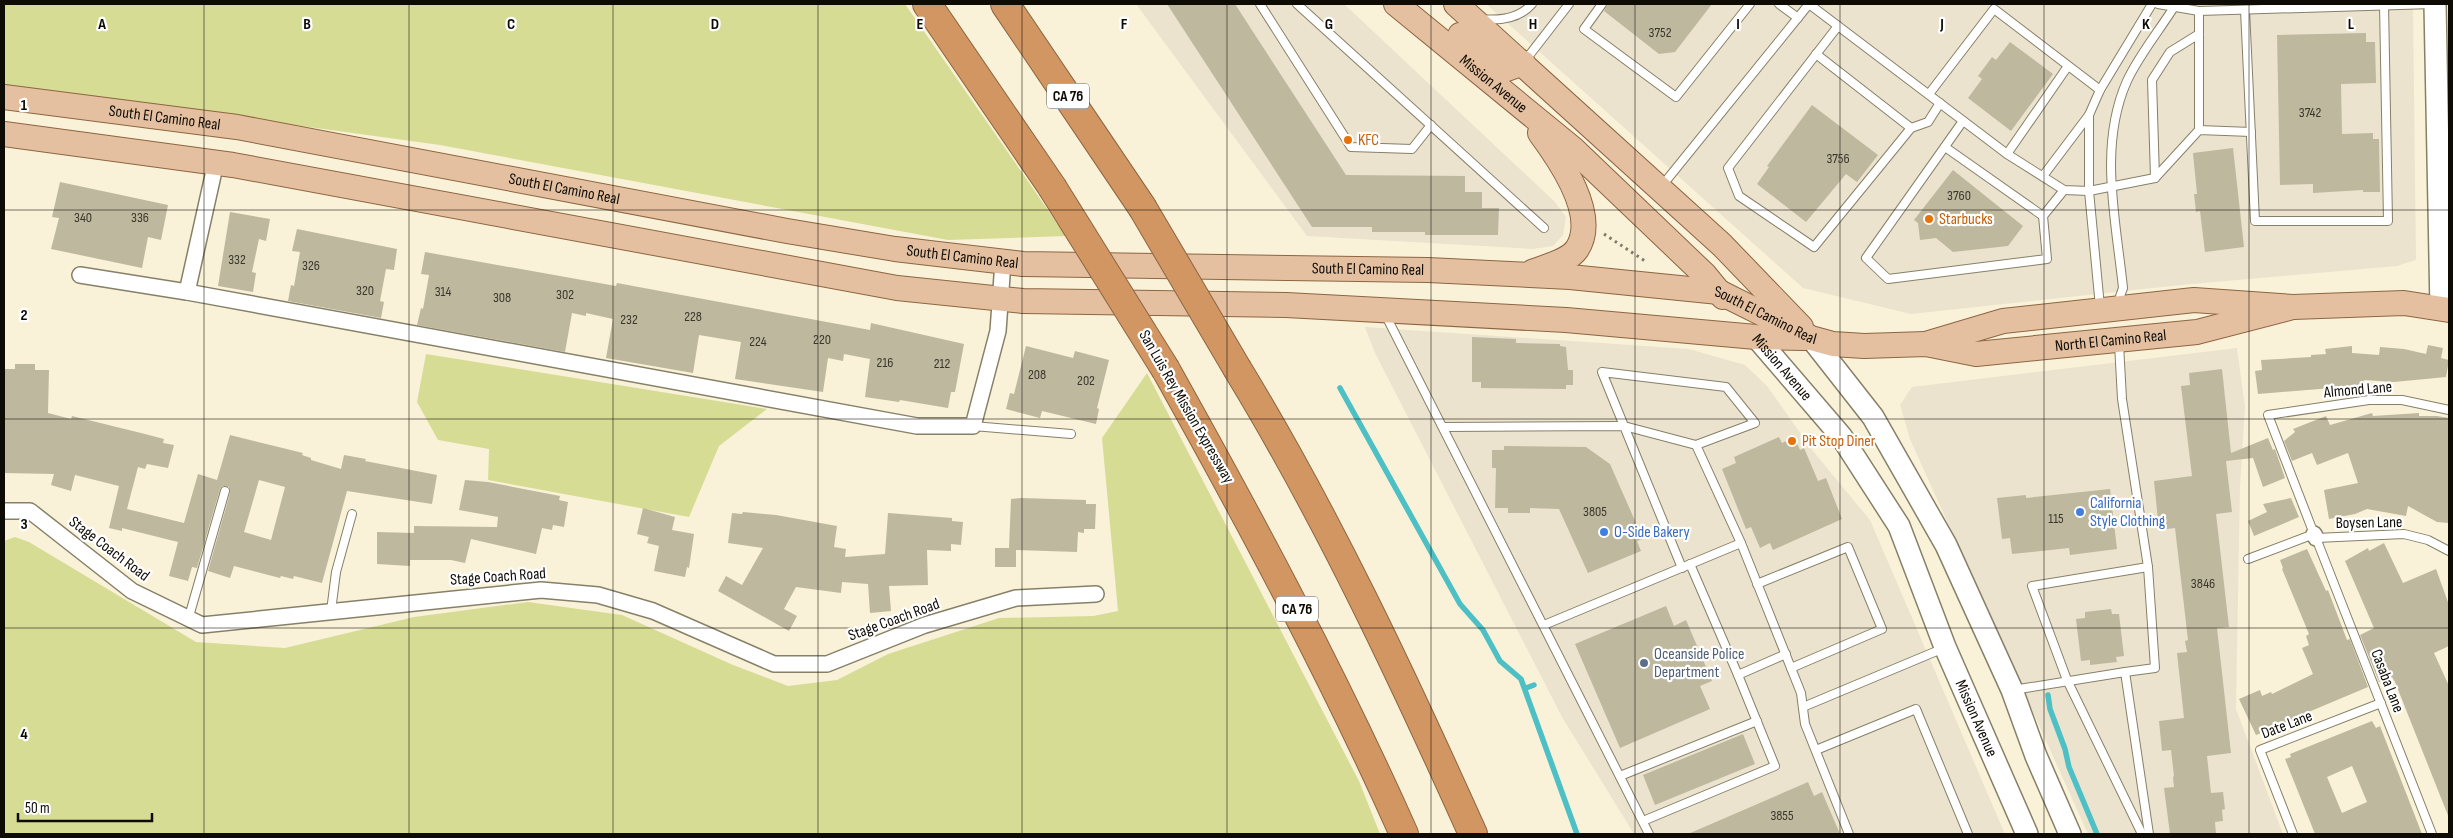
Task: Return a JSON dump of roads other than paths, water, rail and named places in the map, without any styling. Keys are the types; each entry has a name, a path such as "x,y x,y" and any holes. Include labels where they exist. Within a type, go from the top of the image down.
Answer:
{"highway":[{"name":"San Luis Rey Mission Expressway","path":"926,4 1052,187 1166,370 1288,592 1369,755 1404,834"},
{"name":"CA 76","path":"1005,4 1142,207 1305,487 1358,589 1473,834"}],"main road":[{"name":"Mission Avenue","path":"1396,4 1572,148 1704,275 1841,436 1899,526 1945,647 2027,834"},
{"path":"2435,4 2444,216 2445,310"},
{"name":"Mission Avenue","path":"1464,11 1722,245 1811,338 1873,417 1946,545 2012,690 2036,756 2070,834"},
{"path":"1418,22 1440,20 1504,70 1522,63"},
{"name":"South El Camino Real","path":"4,97 237,127 787,231 895,249 1003,262 1419,270 1570,277 1719,292 1811,338"},
{"path":"1518,103 1558,158 1573,186 1580,205 1584,230 1577,249 1566,259 1525,275"},
{"name":"South El Camino Real","path":"4,134 216,162 897,288 1023,301 1286,305 1566,320 1756,337 1811,338"},
{"name":"North El Camino Real","path":"1926,344 2003,321 2194,300 2293,308 2404,303 2445,310"},
{"path":"2119,341 2138,329 2178,317 2223,311 2243,304"},
{"name":"North El Camino Real","path":"1811,338 1833,344 1855,346 1926,344 1976,354 1994,353 2197,332 2293,308"},
{"path":"1994,353 2019,339 2086,327 2112,320 2108,310"}],"street":[{"path":"187,292 216,162"},
{"path":"80,275 187,292 916,426 973,426 998,331 1002,299 1003,262"},
{"name":"Stage Coach Road","path":"4,511 30,511 132,591 188,620 202,625 541,590 598,595 653,611 774,664 827,664 925,625 1016,598 1096,594"}],"lane":[{"path":"1260,4 1352,147 1412,149 1431,125"},
{"path":"1297,4 1544,228"},
{"path":"1464,11 1507,19 1526,11 1532,4"},
{"path":"1522,63 1569,4"},
{"path":"1602,4 1584,29 1676,97 1750,4"},
{"path":"1779,4 1798,18"},
{"path":"1660,189 1809,4 2007,154 2064,190 2089,190 2155,178 2199,130 2199,11"},
{"path":"2044,176 2089,115 2100,90 2152,4"},
{"path":"2158,4 2199,11 2384,4 2435,4"},
{"path":"2245,10 2255,221 2388,221 2384,4"},
{"path":"2108,310 2123,288 2110,162 2113,121 2127,80 2174,7"},
{"path":"1928,94 1994,9 2100,90"},
{"path":"1838,26 1728,168 1738,196 1814,247 1911,128 1928,122 1940,103"},
{"path":"2155,178 2152,80 2170,52 2199,34"},
{"path":"1816,54 1911,128"},
{"path":"2007,154 2068,66"},
{"path":"2089,115 2089,190 2108,310"},
{"path":"1963,121 1866,258 1888,279 2047,259 2044,216 2064,190"},
{"path":"2199,130 2251,132"},
{"path":"1945,147 2044,216"},
{"path":"1383,311 1444,427 1649,834"},
{"path":"2012,690 2067,680 2156,668 2148,567 2122,399 2119,341"},
{"path":"1444,427 1624,426 1696,445 1755,423 1726,387 1602,372 1624,426 1682,568"},
{"name":"Almond Lane","path":"2268,415 2369,400 2402,400 2449,410"},
{"name":"Casaba Lane","path":"2268,415 2432,834"},
{"path":"973,426 1071,434"},
{"path":"1696,445 1741,543 1786,654 1801,693 1805,724 1849,834"},
{"path":"188,620 224,491"},
{"path":"332,611 336,572 352,514"},
{"name":"Boysen Lane","path":"2248,559 2315,536 2404,534 2428,540 2449,551"},
{"path":"1544,625 1741,543"},
{"path":"1757,584 1848,547 1882,629 1791,668"},
{"path":"1643,821 1775,766 1690,564"},
{"path":"2142,834 2067,680 2032,586 2148,567"},
{"path":"1803,707 1945,647"},
{"path":"1738,675 1786,654"},
{"path":"2125,672 2149,834"},
{"name":"Date Lane","path":"2293,834 2260,750 2381,703"},
{"path":"1816,750 1916,708 1968,834"},
{"path":"1620,776 1757,721"}],"waterway":[{"path":"1340,388 1460,604 1483,630 1500,661 1521,679 1577,834"},
{"path":"1526,688 1534,685"},
{"path":"2048,695 2050,709 2065,749 2069,767 2097,834"}],"place":[{"name":"KFC","path":"1348,140"},
{"name":"Starbucks","path":"1929,219"},
{"name":"Pit Stop Diner","path":"1792,441"},
{"name":"California Style Clothing","path":"2080,512"},
{"name":"O-Side Bakery","path":"1604,532"},
{"name":"Oceanside Police Department","path":"1644,663"}]}
